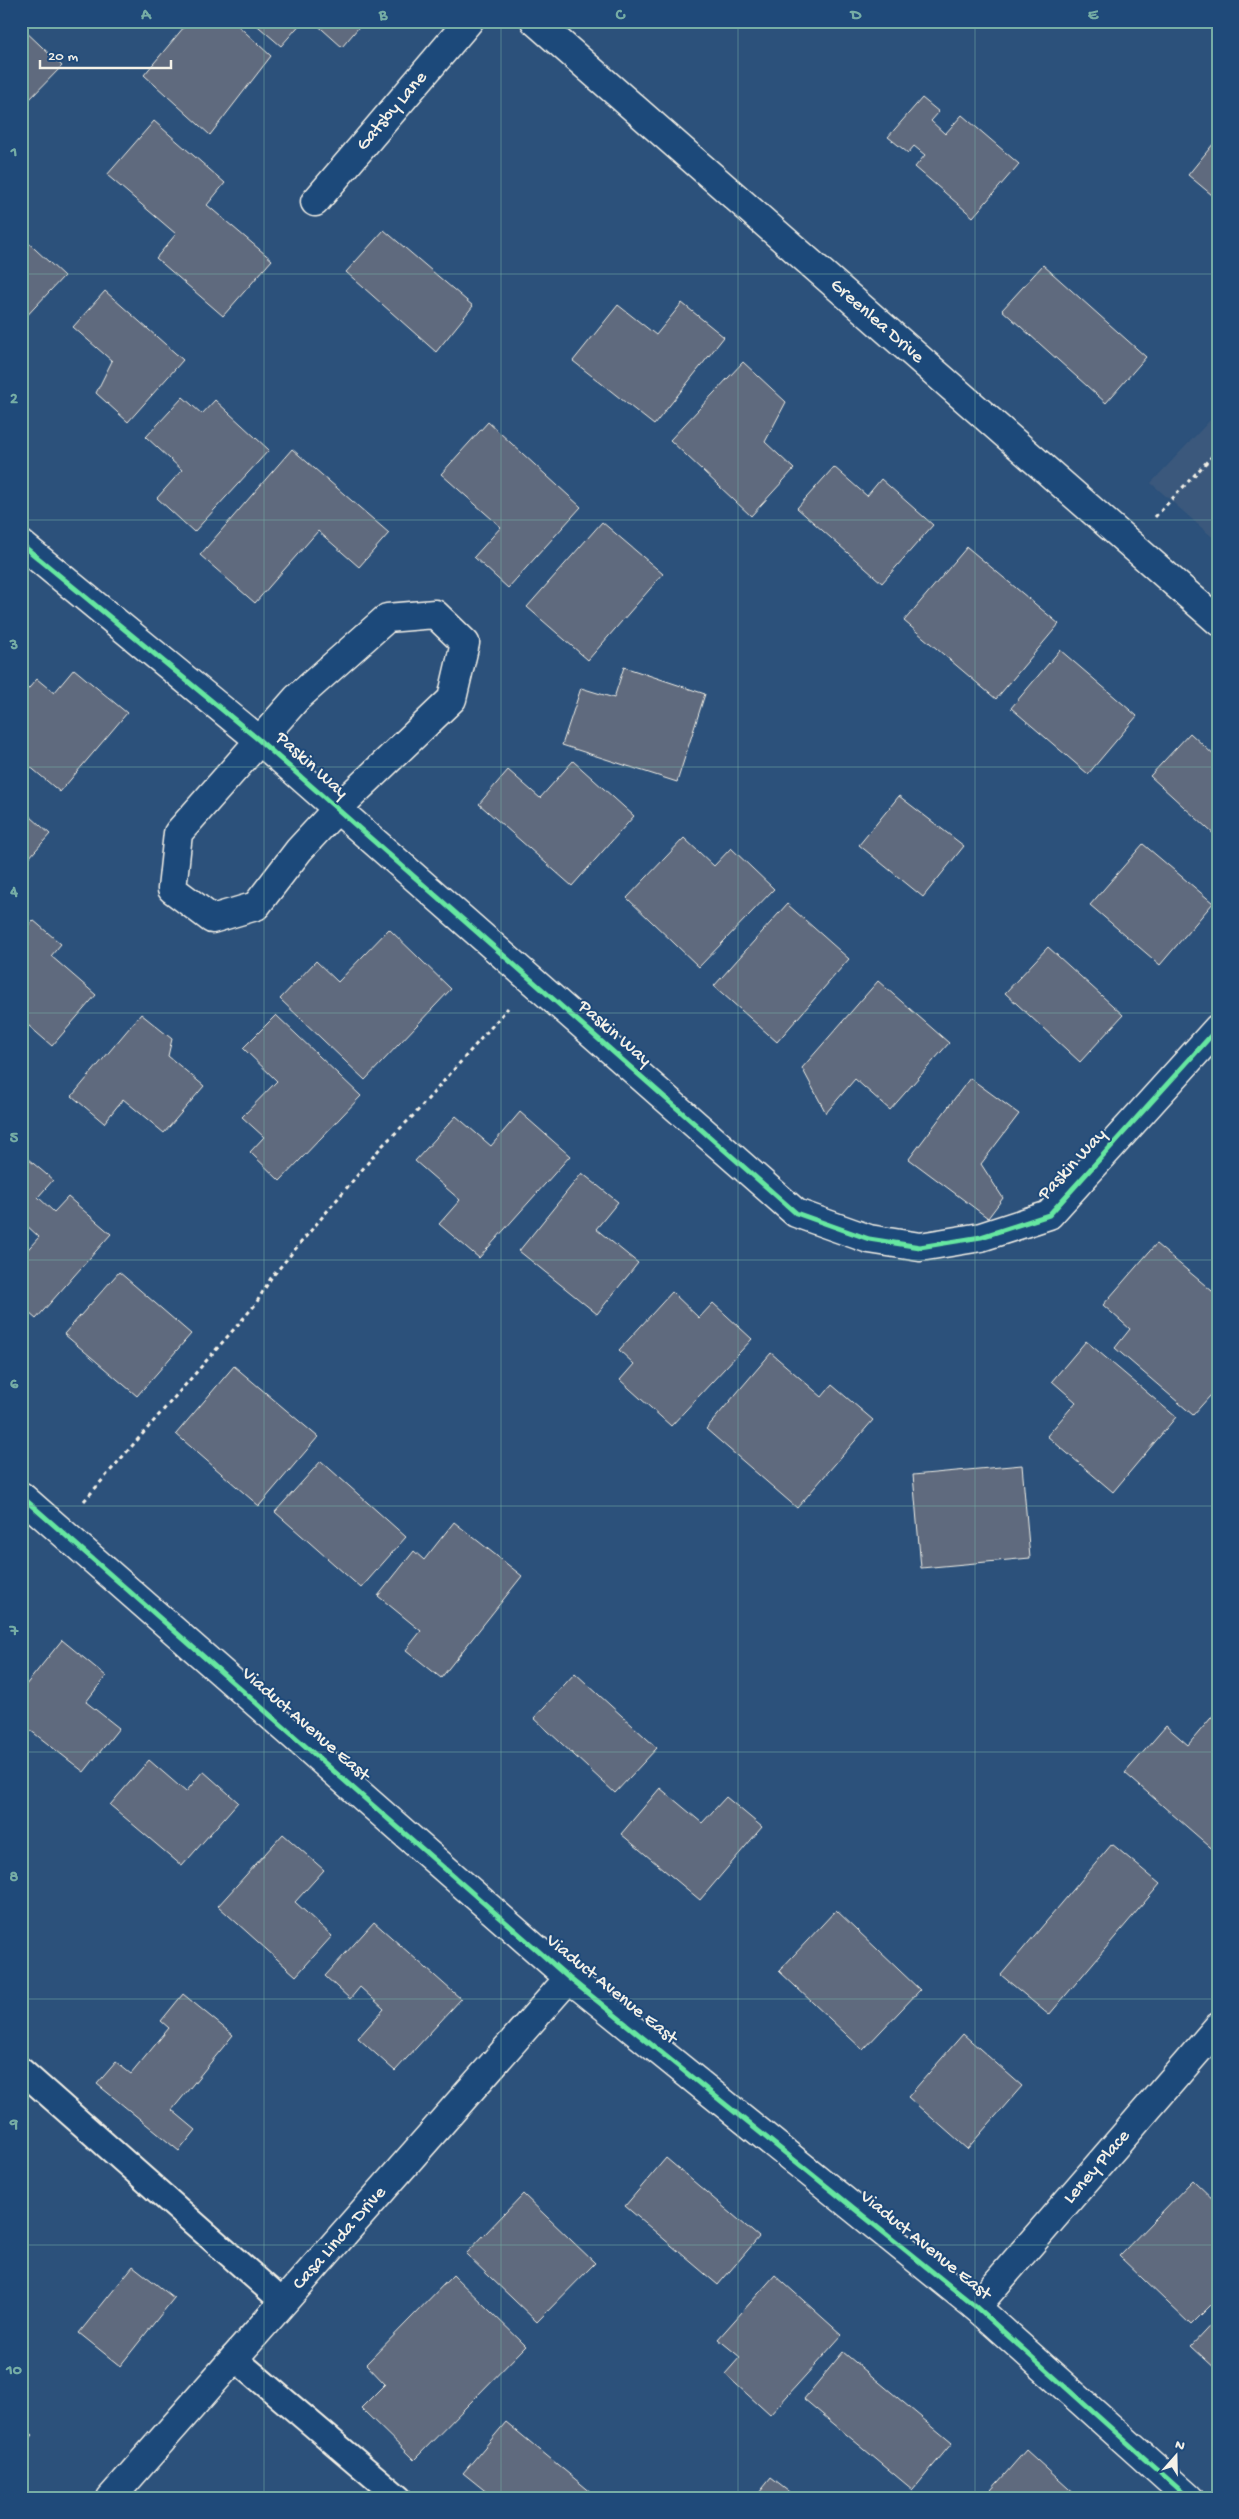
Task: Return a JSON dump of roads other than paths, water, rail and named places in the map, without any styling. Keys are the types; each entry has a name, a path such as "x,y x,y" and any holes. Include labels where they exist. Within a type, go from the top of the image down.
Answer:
{"street":[{"name":"Gatsby Lane","path":"315,202 469,21"},
{"name":"Greenlea Drive","path":"535,21 1218,621"},
{"name":"Paskin Way","path":"21,544 260,740 796,1213 869,1239 920,1247 981,1237 1049,1214 1218,1028"},
{"name":"Paskin Way","path":"436,614 465,643 452,699 337,809 300,850 256,906 212,919 172,889 178,833 260,740 297,698 387,618 436,614"},
{"name":"Viaduct Avenue East","path":"21,1496 569,1978 976,2306 1189,2498"},
{"name":"Casa Linda Drive","path":"111,2498 233,2357 569,1978"},
{"name":"Leney Place","path":"976,2306 1218,2027"}],"lane":[{"path":"21,2070 283,2302"},
{"path":"233,2357 399,2498"}]}
